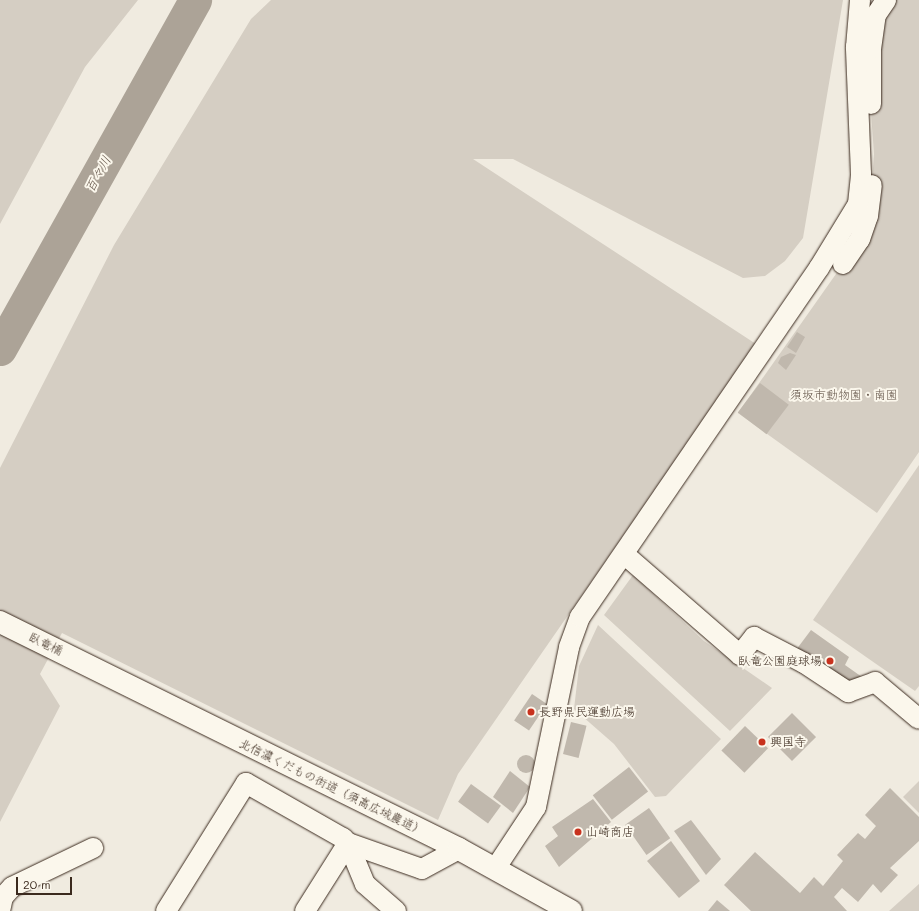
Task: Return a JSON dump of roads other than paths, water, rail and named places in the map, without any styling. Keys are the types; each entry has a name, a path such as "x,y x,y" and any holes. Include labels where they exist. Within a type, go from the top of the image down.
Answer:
{"street":[{"path":"495,869 536,808 569,647 580,618 819,268 858,204 862,174 856,47 860,0"},
{"path":"843,264 860,240 871,197 874,154 871,49 876,15 886,0"},
{"path":"624,554 740,655 754,637 804,663 848,692 875,682 919,719"},
{"name":"臥竜橋","path":"0,622 91,667"},
{"name":"北信濃くだもの街道（須高広域農道）","path":"91,667 458,849 571,911"},
{"path":"166,911 246,783 348,843 422,869 458,849"},
{"path":"305,911 348,843"},
{"path":"348,843 365,884 396,911"},
{"path":"0,911 3,897 12,887 93,848"}],"waterway":[{"name":"百々川","path":"0,349 195,0"}],"place":[{"name":"臥竜公園庭球場","path":"830,661"},
{"name":"長野県民運動広場","path":"531,712"},
{"name":"興国寺","path":"762,742"},
{"name":"山崎商店","path":"578,832"}],"park label":[{"name":"須坂市動物園・南園","path":"844,395"}]}
